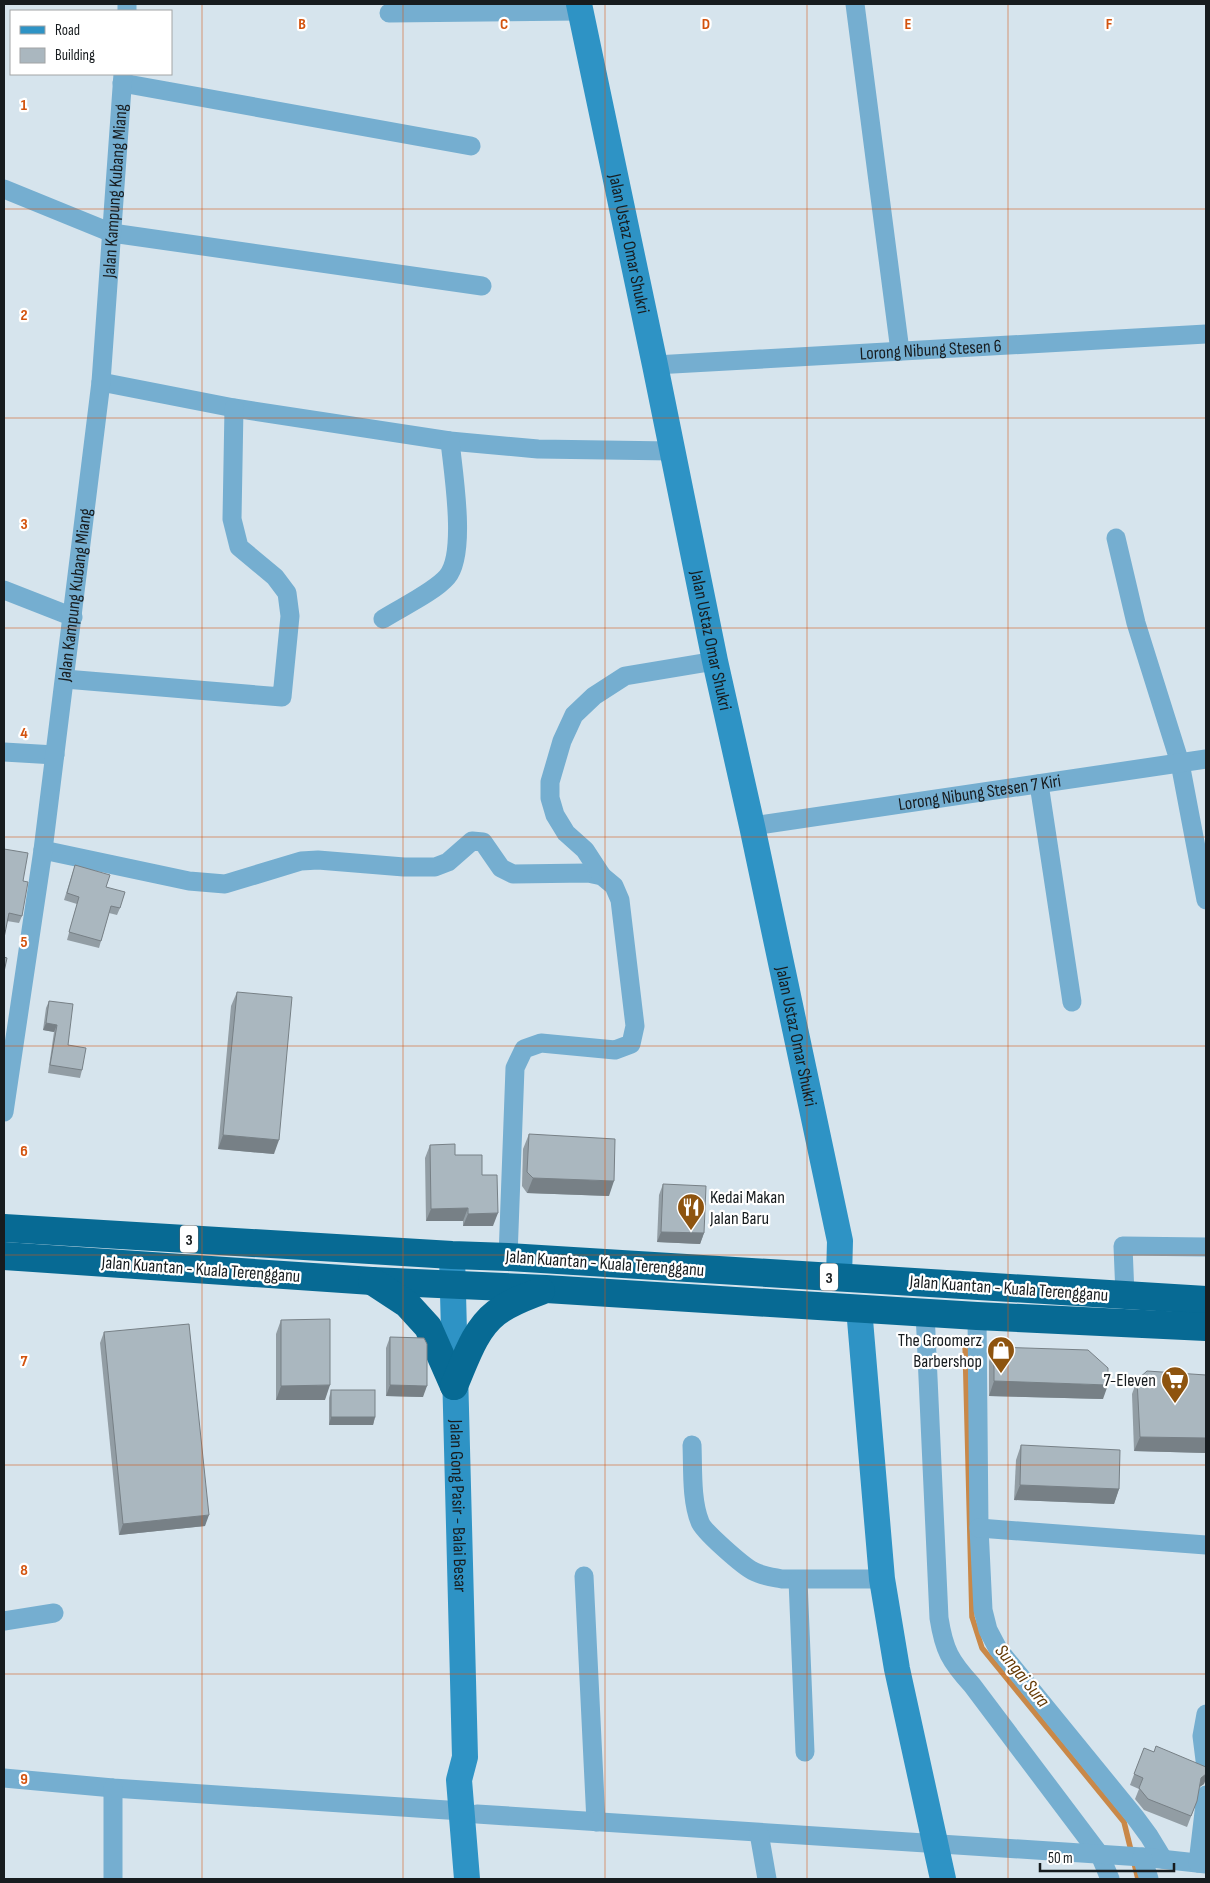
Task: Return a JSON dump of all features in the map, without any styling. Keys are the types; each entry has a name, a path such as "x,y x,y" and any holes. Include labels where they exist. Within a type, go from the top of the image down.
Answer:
{"highway":[{"name":"Jalan Kuantan - Kuala Terengganu","path":"4,1228 1206,1300"},
{"name":"Jalan Kuantan - Kuala Terengganu","path":"4,1256 372,1281 546,1289 977,1316 1206,1327"},
{"path":"372,1281 407,1304 428,1327 454,1386"},
{"path":"454,1386 474,1340 485,1324 496,1313 514,1302 546,1289"}],"street":[{"path":"855,4 900,351"},
{"path":"389,13 579,7"},
{"name":"Jalan Ustaz Omar Shukri","path":"579,7 655,365 714,661 752,826 840,1241 839,1277"},
{"path":"123,78 471,146"},
{"name":"Jalan Kampung Kubang Miang","path":"4,1112 66,679 101,382 123,78"},
{"path":"4,189 112,234 482,286"},
{"name":"Lorong Nibung Stesen 6","path":"655,365 1206,334"},
{"path":"101,382 234,408 450,442 538,449 672,451"},
{"path":"66,679 282,698 290,616 287,593 275,577 239,547 232,519 234,408"},
{"path":"383,618 436,586 455,565 457,518 450,442"},
{"path":"1116,538 1136,623 1180,763 1206,900"},
{"path":"4,590 73,617"},
{"path":"508,1257 515,1068 524,1050 541,1043 615,1050 631,1044 636,1026 620,900 614,886 602,876 585,850 566,833 555,815 550,798 550,782 562,741 574,715 594,696 625,676 714,661"},
{"path":"4,752 55,755"},
{"name":"Lorong Nibung Stesen 7 Kiri","path":"752,826 1206,759"},
{"path":"1039,784 1072,1002"},
{"path":"43,850 189,882 225,884 301,861 318,860 404,867 435,867 448,862 472,841 483,842 502,868 513,874 588,873 602,876"},
{"path":"1125,1295 1124,1246 1206,1247"},
{"name":"Jalan Gong Pasir - Balai Besar","path":"452,1255 465,1757 460,1780 470,1813 478,1879"},
{"path":"859,1308 882,1580 897,1669 943,1879"},
{"path":"925,1312 939,1618 942,1639 948,1654 958,1669 1106,1856 1110,1879"},
{"path":"977,1316 979,1528 983,1610 988,1630 998,1649 1150,1836 1163,1859"},
{"path":"692,1445 696,1508 700,1523 708,1533 751,1570 766,1576 798,1580 882,1580"},
{"path":"979,1528 1206,1545"},
{"path":"584,1576 596,1822"},
{"path":"798,1580 805,1752"},
{"path":"4,1622 54,1613"},
{"path":"1206,1714 1202,1736 1206,1768"},
{"path":"4,1778 113,1788 937,1845 1140,1857 1202,1863 1206,1795"},
{"path":"113,1788 113,1879"},
{"name":"Jalan Gong Pasir - Balai Besar","path":"467,1879 470,1813"},
{"path":"759,1833 767,1879"},
{"path":"1140,1857 1149,1879"}],"building":[{"path":"4,849 28,853 23,881 28,882 22,916 9,913 4,938"},
{"path":"75,865 110,875 106,887 125,892 120,908 111,906 101,941 69,932 79,897 67,893"},
{"path":"4,957 7,958 4,972"},
{"path":"237,992 292,997 279,1140 223,1135"},
{"path":"49,1001 73,1004 68,1045 86,1048 82,1070 50,1065 57,1025 46,1023"},
{"path":"529,1134 615,1139 614,1181 533,1178 527,1172"},
{"path":"455,1144 455,1155 482,1155 482,1175 497,1175 498,1213 468,1214 468,1208 431,1209 430,1145"},
{"path":"663,1184 706,1186 704,1233 661,1232"},
{"path":"330,1319 330,1385 281,1386 281,1320"},
{"path":"189,1324 209,1515 123,1524 104,1332"},
{"path":"390,1337 424,1338 427,1344 427,1386 390,1385"},
{"path":"994,1347 1088,1350 1108,1368 1108,1385 994,1381"},
{"path":"1147,1371 1206,1375 1206,1438 1140,1437 1137,1380"},
{"path":"331,1390 375,1390 375,1417 331,1417"},
{"path":"1021,1445 1120,1450 1119,1489 1020,1485"},
{"path":"1156,1746 1206,1767 1206,1774 1201,1778 1197,1801 1191,1816 1148,1799 1139,1788 1143,1778 1134,1774 1144,1748 1154,1752"}],"waterway":[{"name":"Sungai Sura","path":"965,1341 972,1617 982,1648 1124,1822 1138,1879"}],"place":[{"name":"Kedai Makan Jalan Baru","path":"691,1231"},
{"name":"The Groomerz Barbershop","path":"1001,1374"},
{"name":"7-Eleven","path":"1175,1404"}]}
